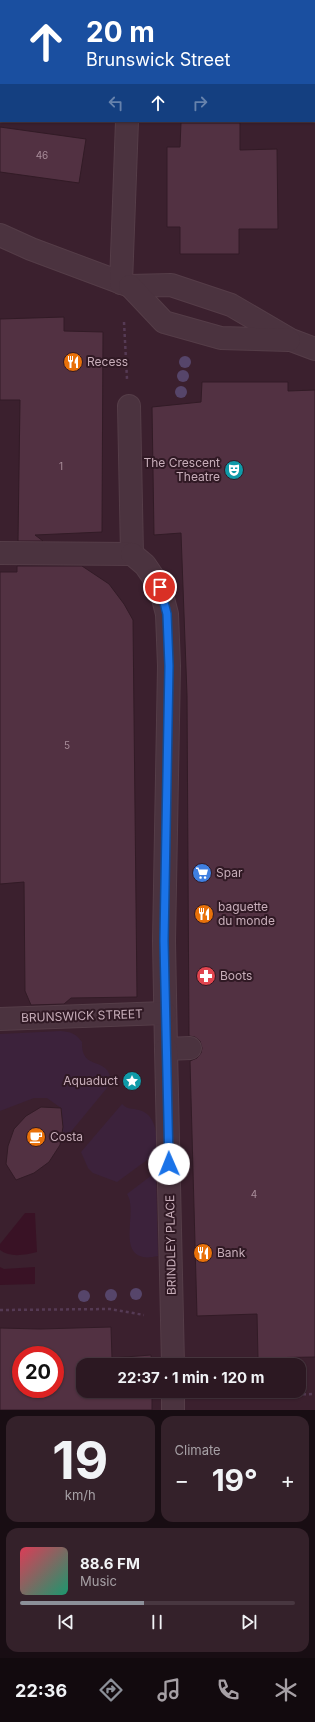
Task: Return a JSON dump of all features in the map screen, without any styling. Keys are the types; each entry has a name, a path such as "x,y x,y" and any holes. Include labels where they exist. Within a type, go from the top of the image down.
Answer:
{"street":[{"path":"127,122 126,284 164,322 221,338 291,340"},
{"path":"0,236 126,284 171,285 231,305 291,340 315,349"},
{"path":"129,406 132,554"},
{"path":"0,553 132,554 145,565 160,587 175,614 177,696 165,1013 166,1049 190,1048"},
{"name":"BRUNSWICK STREET","path":"0,1020 165,1013"},
{"name":"BRINDLEY PLACE","path":"166,1049 172,1358"}],"path":[{"path":"126,284 129,406"},
{"path":"0,1310 110,1309"},
{"path":"173,1400 315,1394"}],"shaded area":[{"path":"61,1031 71,1033 78,1037 82,1042 83,1051 86,1057 90,1061 101,1065 106,1069 111,1083 60,1145 63,1127 61,1108 47,1098 34,1098 0,1111 0,1034"},
{"path":"122,1104 128,1108 145,1112 153,1121 158,1152 117,1182 93,1173 88,1168 81,1152"},
{"path":"156,1172 158,1256 143,1257 136,1253 132,1247 130,1239 131,1210 130,1201 127,1194"},
{"path":"25,1213 35,1213 37,1252 22,1255 4,1253 0,1250 0,1244"},
{"path":"0,1267 4,1269 35,1267 35,1284 0,1285"}],"building":[{"path":"181,123 240,123 240,150 277,149 278,229 239,229 239,254 180,254 180,227 167,227 167,147 180,147"},
{"path":"0,127 86,139 79,183 0,172"},
{"path":"64,317 64,331 103,332 102,532 35,535 43,541 18,541 20,400 0,400 0,319"},
{"path":"202,382 288,382 288,391 315,390 315,1357 258,1358 257,1314 197,1316 190,1061 197,1058 201,1053 202,1048 200,1041 195,1037 189,1036 187,695 181,533 154,535 152,407 201,402"},
{"path":"17,566 82,566 109,584 124,604 133,620 137,997 71,998 64,1004 31,1005 25,991 24,882 0,884 0,572 17,572"},
{"name":"Costa","path":"41,1107 61,1108 63,1127 60,1145 49,1162 34,1173 16,1180 6,1164 8,1146 14,1129 26,1116"},
{"path":"111,1327 112,1358 76,1358 76,1398 152,1398 152,1410 0,1410 0,1328 40,1329"},
{"path":"151,1355 151,1358 112,1358"}],"place":[{"name":"Recess","path":"73,362"},
{"name":"The Crescent Theatre","path":"234,470"},
{"name":"Spar","path":"202,873"},
{"name":"baguette du monde","path":"204,914"},
{"name":"Boots","path":"206,976"},
{"name":"Aquaduct","path":"132,1081"},
{"name":"Costa","path":"36,1137"},
{"name":"Bank","path":"203,1253"}],"route":[{"path":"160,587 167,614 169,666 164,941 169,1164"}]}
